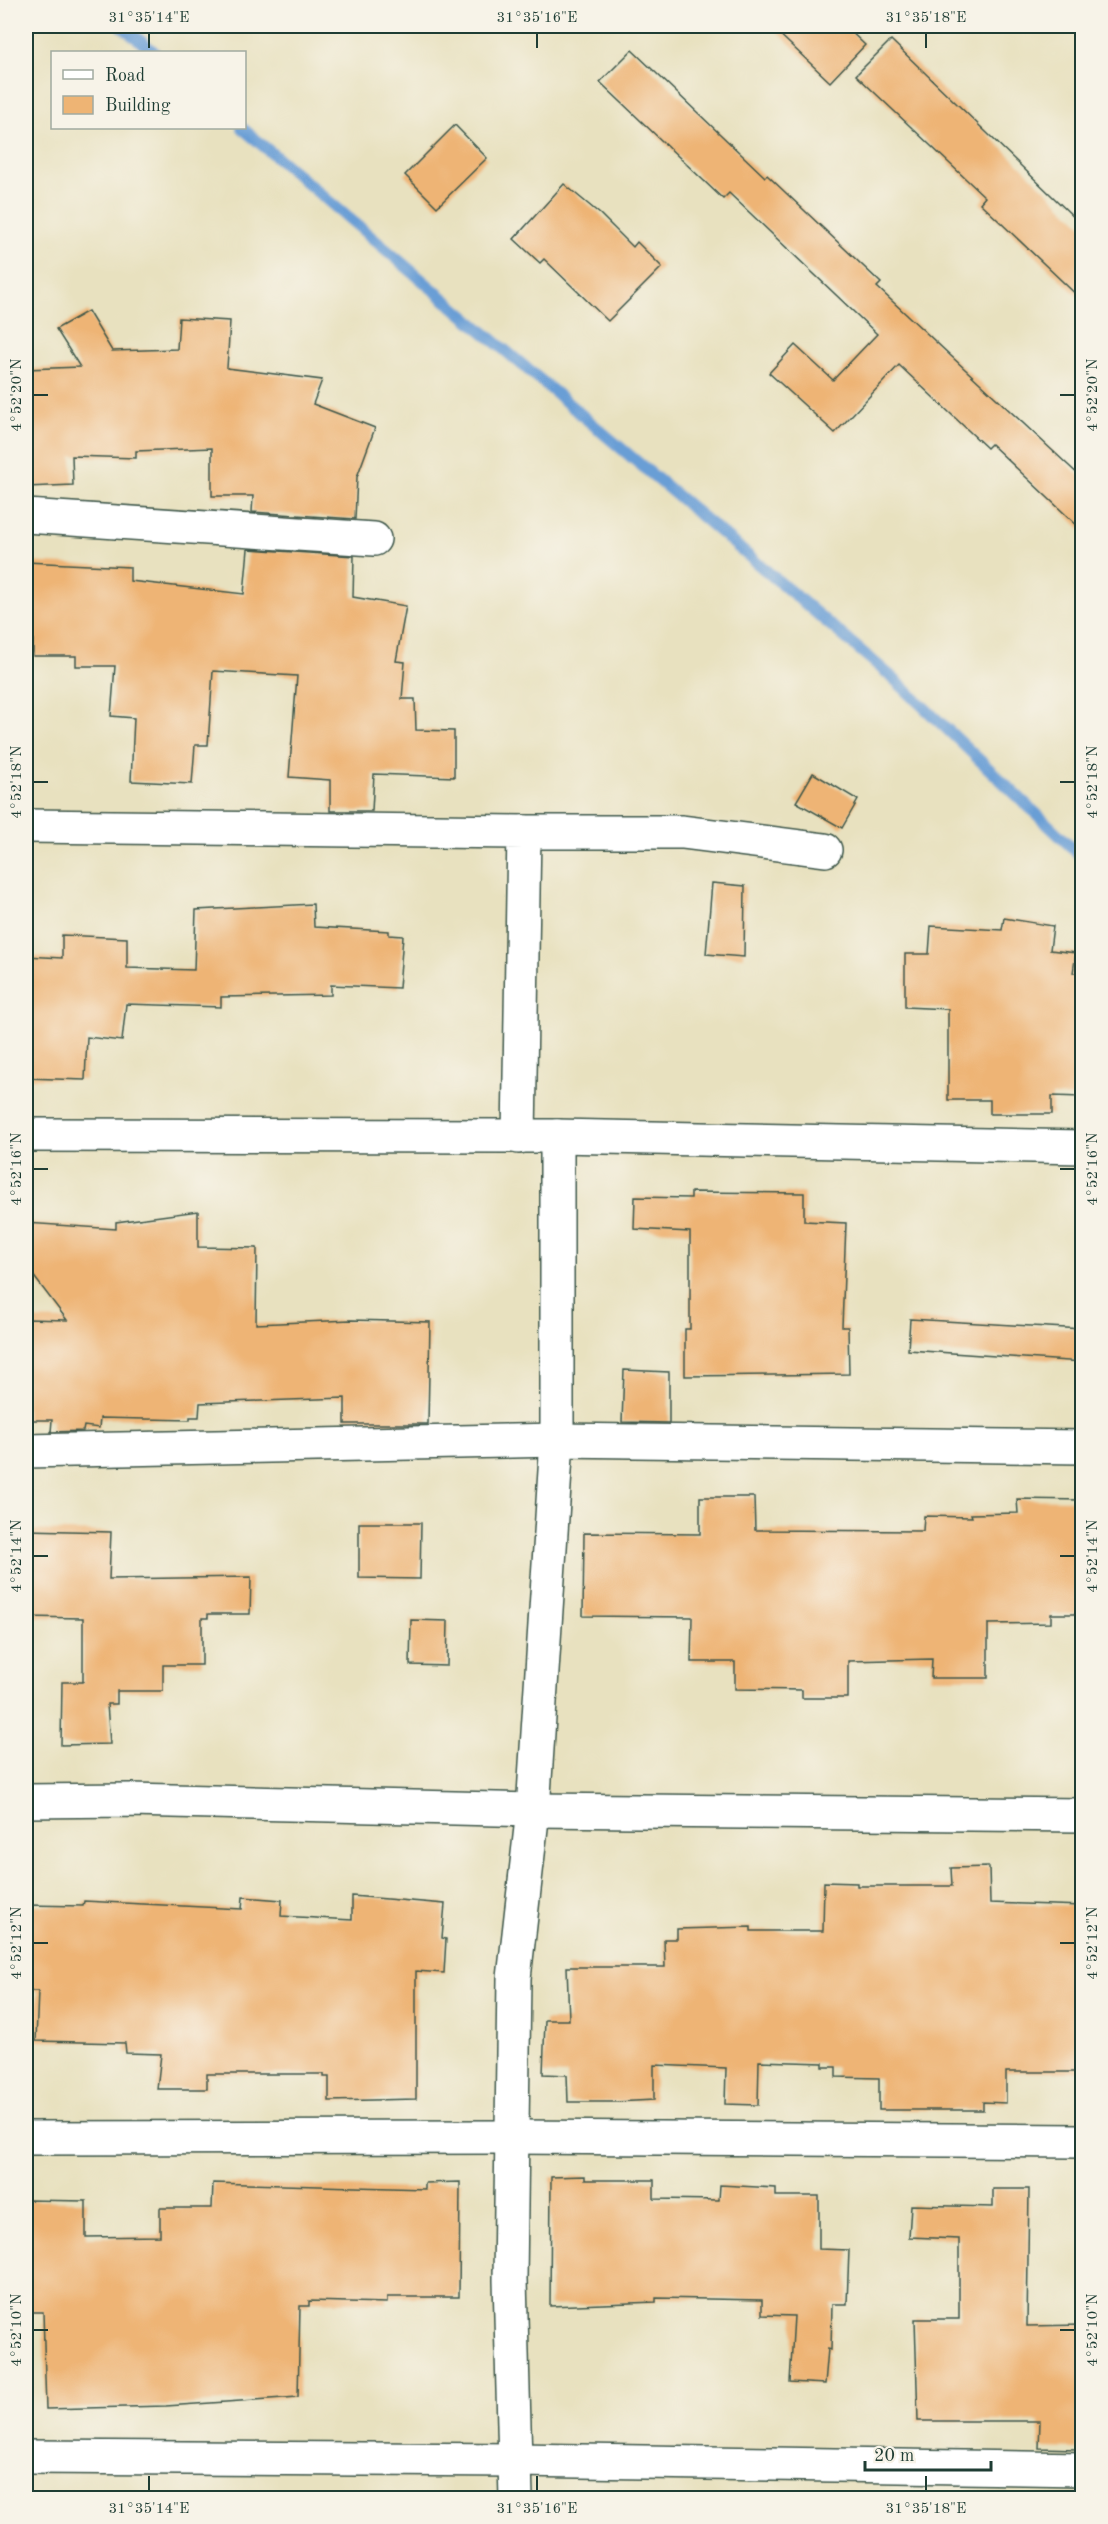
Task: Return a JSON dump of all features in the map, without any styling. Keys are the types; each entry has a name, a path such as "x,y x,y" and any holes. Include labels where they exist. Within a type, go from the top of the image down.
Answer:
{"street":[{"path":"26,516 374,539"},
{"path":"26,826 682,832 825,850"},
{"path":"519,1137 524,832"},
{"path":"26,1135 557,1136 1083,1147"},
{"path":"516,2499 517,2460 510,2280 514,1978 533,1810 557,1440 557,1136"},
{"path":"26,1451 557,1440 1083,1447"},
{"path":"26,1801 131,1800 533,1810 1083,1815"},
{"path":"26,2138 512,2137 1083,2141"},
{"path":"26,2457 517,2460 1083,2469"}],"building":[{"path":"771,26 845,26 865,45 830,82"},
{"path":"891,40 1083,226 1083,301 980,203 985,197 856,75"},
{"path":"632,50 765,177 767,175 881,283 877,287 1083,479 1083,531 991,444 987,448 899,365 835,433 769,373 795,345 833,380 877,334 729,193 723,199 600,82"},
{"path":"455,125 487,158 437,207 405,175"},
{"path":"564,184 600,214 633,247 637,242 662,267 608,321 544,259 540,263 514,239"},
{"path":"88,311 112,351 177,349 179,318 230,321 227,368 322,380 313,404 375,428 357,477 355,519 252,512 253,496 212,496 212,448 136,451 136,458 72,456 73,485 26,487 26,369 80,367 56,329"},
{"path":"248,549 354,556 353,597 406,606 396,661 405,662 402,699 415,699 416,730 454,731 454,777 374,774 372,811 330,811 330,780 289,777 297,676 213,671 208,745 195,745 192,784 131,781 134,718 111,716 115,666 76,666 76,656 33,656 33,606 26,605 26,562 130,567 130,581 244,594"},
{"path":"813,773 858,800 842,828 796,802"},
{"path":"712,883 745,886 744,957 706,954"},
{"path":"313,904 314,927 389,931 389,935 403,936 399,988 331,985 331,995 221,997 221,1007 126,1004 122,1041 87,1037 85,1080 26,1078 26,956 62,958 62,935 127,938 127,968 194,970 196,910"},
{"path":"1004,918 1053,926 1050,950 1076,953 1073,973 1083,973 1083,1097 1052,1096 1052,1114 990,1114 990,1100 948,1100 948,1009 905,1007 905,954 929,954 931,926 1002,930"},
{"path":"691,1192 804,1193 804,1221 846,1223 842,1327 848,1327 849,1374 685,1376 685,1329 690,1329 690,1232 634,1229 635,1197 691,1198"},
{"path":"198,1211 198,1247 257,1248 256,1324 351,1320 430,1322 428,1424 345,1424 345,1398 200,1403 199,1417 190,1417 190,1420 100,1418 99,1428 84,1426 83,1431 51,1432 52,1420 26,1420 26,1319 67,1320 26,1266 26,1223 116,1229 116,1222"},
{"path":"910,1319 1083,1329 1083,1362 908,1350"},
{"path":"624,1370 669,1372 669,1423 622,1422"},
{"path":"700,1497 754,1497 755,1530 923,1531 924,1516 972,1517 971,1514 1018,1513 1017,1499 1083,1500 1083,1614 1051,1614 1051,1623 988,1624 988,1678 931,1678 932,1659 848,1661 848,1698 802,1698 802,1690 735,1689 735,1662 691,1662 692,1617 583,1616 584,1533 700,1534"},
{"path":"359,1523 421,1523 420,1579 359,1578"},
{"path":"26,1530 111,1532 109,1579 251,1577 250,1614 208,1614 208,1618 202,1618 202,1665 163,1665 163,1691 117,1691 117,1704 107,1704 110,1744 61,1745 62,1682 83,1682 83,1618 26,1617"},
{"path":"411,1620 448,1621 447,1666 410,1665"},
{"path":"989,1867 990,1903 1083,1906 1083,2072 1006,2072 1006,2103 983,2102 983,2110 879,2110 879,2078 836,2077 836,2067 823,2067 823,2063 759,2061 758,2105 725,2104 726,2068 654,2065 654,2100 615,2102 568,2102 567,2075 543,2074 545,2020 569,2020 567,1967 665,1967 664,1939 677,1939 677,1929 751,1927 751,1931 823,1931 824,1882 857,1883 857,1886 952,1886 951,1868"},
{"path":"352,1896 445,1904 442,1938 446,1939 444,1973 416,1971 416,2099 329,2101 329,2077 324,2077 324,2074 207,2074 207,2089 157,2089 161,2054 126,2053 125,2043 36,2041 38,1991 26,1991 26,1905 83,1906 84,1901 242,1909 243,1897 282,1900 281,1916 352,1920"},
{"path":"585,2176 585,2180 654,2180 654,2199 719,2200 720,2185 776,2188 776,2196 819,2196 819,2249 849,2250 847,2304 832,2304 831,2350 828,2349 825,2384 790,2382 794,2316 762,2315 762,2300 656,2298 656,2302 550,2306 551,2177"},
{"path":"460,2182 459,2297 387,2297 387,2303 309,2301 309,2306 300,2306 298,2397 166,2406 46,2409 43,2312 26,2312 26,2200 86,2201 86,2237 160,2236 160,2208 212,2208 213,2183 425,2189 425,2183"},
{"path":"993,2189 1029,2189 1027,2326 1083,2325 1083,2409 1079,2409 1077,2449 1039,2448 1040,2421 918,2421 915,2319 959,2319 959,2239 909,2237 911,2205 993,2207"}],"waterway":[{"path":"122,26 153,51"},
{"path":"243,129 893,678 1082,857"}]}
